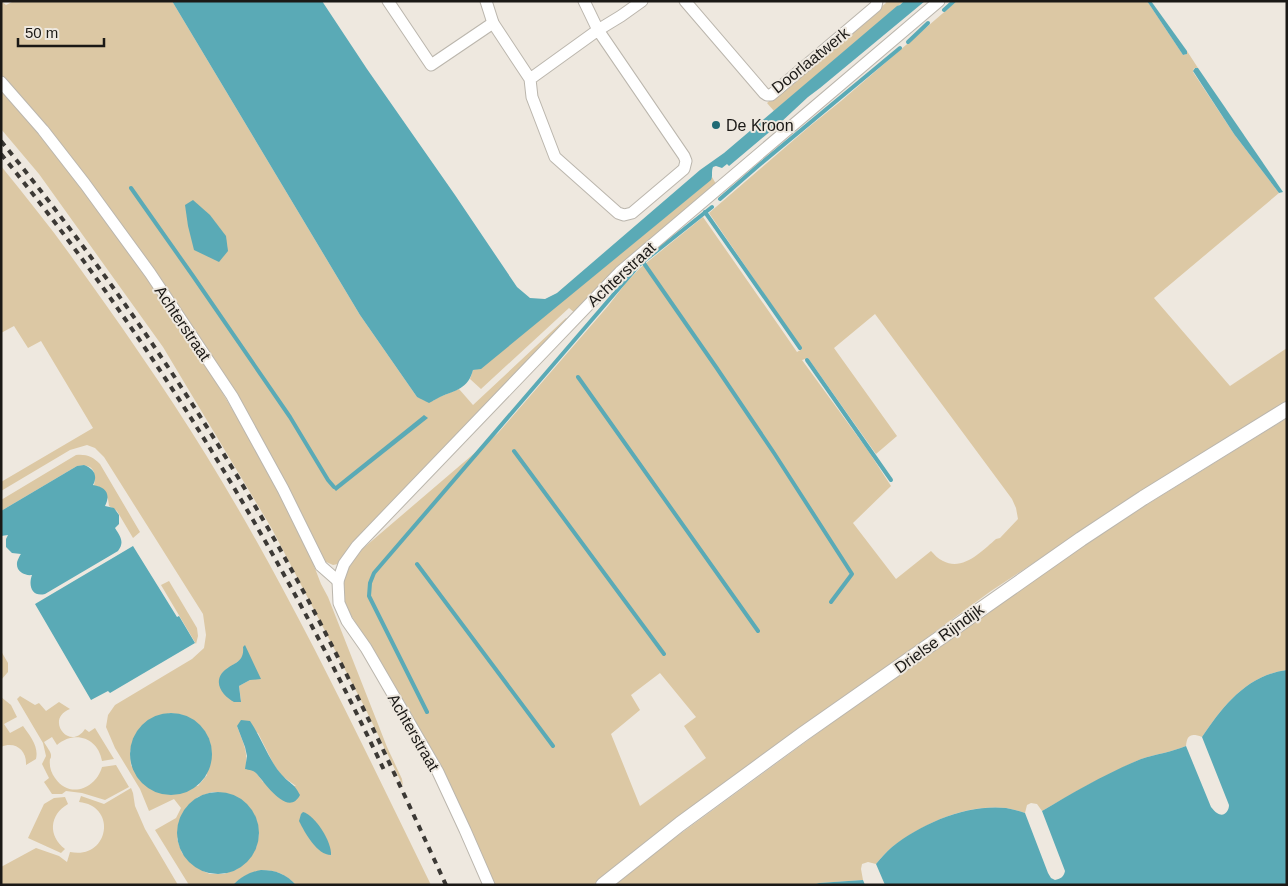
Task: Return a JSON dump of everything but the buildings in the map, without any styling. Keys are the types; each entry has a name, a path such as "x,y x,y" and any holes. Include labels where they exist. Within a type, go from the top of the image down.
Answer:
{"street":[{"path":"388,1 431,65 493,23"},
{"path":"486,1 493,23 530,79 532,98 555,156 618,214 624,216 632,212 684,169 686,161 598,30 584,1"},
{"path":"530,79 642,1"},
{"name":"Doorlaatwerk","path":"685,1 767,95 771,95 876,6 877,1"},
{"name":"Achterstraat","path":"489,885 438,772 366,648 347,621 339,603 338,582 344,564 357,546 620,272 939,1"},
{"name":"Achterstraat","path":"1,82 43,130 150,273 232,396 283,489 321,566 338,582"},
{"name":"Drielse Rijndijk","path":"603,885 687,819 803,734 1026,577 1119,513 1287,409"}],"shaded area":[{"path":"1,1 6,5 14,1 172,1 360,315 417,397 433,401 459,389 473,405 566,318 569,320 338,564 333,565 324,561 211,360 1,77"},
{"path":"885,1 904,1 774,111 767,103 886,3"},
{"path":"957,1 1147,1 1183,55 1187,54 1187,51 1198,68 1194,68 1193,72 1234,134 1279,193 1154,298 1230,386 1287,348 1287,403 1131,499 991,591 631,854 593,885 493,885 408,708 341,599 342,585 346,574 360,551 498,433 640,268 703,217 797,352 802,349 709,213","holes":["875,314 1012,499 1018,519 1000,538 965,562 950,564 939,559 931,551 896,579 853,523 891,486 869,452 802,360 808,358 876,454 897,436 834,348","660,673 696,717 684,726 706,758 640,806 611,734 640,710 631,695"]},
{"path":"1,86 17,103 122,240 206,365 280,490 328,597 387,747 402,779 403,786 364,706 272,529 163,347 39,174 1,129"},
{"path":"1,166 54,233 106,305 206,455 296,613 431,885 296,885 289,878 281,874 265,870 249,874 233,885 189,885 155,830 176,818 181,808 174,799 149,811 140,789 115,748 106,727 108,715 115,705 192,659 204,648 206,635 203,614 104,457 95,448 87,445 70,450 1,491 1,482 93,428 41,341 28,348 14,326 1,333","holes":["244,654 250,680 239,686 241,701 222,673 240,660","169,713 183,715 207,775 198,786 131,766 130,751","237,726 258,733 274,765 282,776 296,786 263,782 246,763 245,749","212,792 219,792 259,834 256,848 237,869 224,874 210,874 203,871 182,853 177,839 193,801"]},
{"path":"712,177 716,184 575,313 569,308 481,389 470,379 473,370 481,368"},
{"path":"1287,418 1287,670 1260,678 1248,685 1228,703 1202,737 1190,736 1187,739 1186,746 1141,759 1042,811 1037,804 1031,803 1027,805 1025,813 1006,808 975,809 960,812 931,823 904,838 876,864 868,862 862,864 863,880 813,885 613,885 998,601 1138,510"},
{"path":"76,455 90,456 100,464 140,532 133,538 117,511 109,506 108,499 98,486 94,486 95,477 93,470 83,465 77,466 1,511 1,500"},
{"path":"169,581 197,628 196,644 161,585"},
{"path":"1,651 8,663 8,672 1,680"},
{"path":"20,696 35,705 39,703 46,711 59,702 70,709 59,720 59,726 62,731 73,737 79,735 85,729 89,732 95,728 114,759 102,761 96,747 85,739 71,738 57,745 52,737 44,742 51,754 51,772 61,784 74,790 82,789 94,781 102,767 116,765 129,787 105,800 82,793 66,791 62,794 52,794 44,782 49,778 42,764 46,756 43,743 17,699"},
{"path":"1,697 11,705 17,717 4,724 10,733 23,726 35,745 36,759 26,765 24,755 19,748 11,745 1,747"},
{"path":"131,788 135,806 145,829 178,885 1,885 1,867 36,848 59,856 67,862 70,852 83,852 93,848 100,841 104,832 104,822 100,813 91,806 79,802 81,796 104,804"},
{"path":"65,797 68,804 57,814 53,826 53,832 59,844 65,849 61,853 28,838 44,804 54,798"}],"water":[{"path":"172,1 322,1 517,287 530,298 545,299 557,293 700,170 724,153 897,6 904,1 925,1 808,97 729,166 727,164 722,168 713,167 711,180 481,369 473,370 465,385 429,403 417,397 360,315"},
{"path":"1147,1 1151,1 1187,51 1187,54 1183,55"},
{"path":"1195,68 1198,68 1283,192 1279,193 1234,134 1193,71"},
{"path":"193,200 210,215 226,236 228,251 219,262 194,250 185,205"},
{"path":"424,415 428,418 336,491 333,488"},
{"path":"84,465 90,468 95,475 93,485 101,487 106,492 107,502 105,506 114,508 119,515 119,524 115,528 121,539 120,548 118,551 45,594 37,594 31,587 32,575 24,574 18,569 17,562 21,554 12,553 6,547 8,535 1,536 1,511 77,466"},
{"path":"133,546 195,643 110,693 108,691 91,700 35,604"},
{"path":"245,645 261,679 250,680 239,686 241,702 234,702 221,690 219,682 222,673 242,657"},
{"path":"1287,670 1287,885 885,885 876,864 904,838 946,817 976,809 991,808 1006,808 1025,813 1048,873 1055,880 1060,878 1064,875 1065,871 1042,811 1128,764 1186,746 1211,807 1217,813 1224,814 1229,805 1202,737 1228,703 1248,685 1273,673"},
{"path":"171,713 187,716 200,725 209,738 212,754 209,770 200,783 187,792 171,795 155,792 142,783 133,770 130,754 133,738 142,725 155,716"},
{"path":"241,720 250,721 277,769 298,791 300,795 295,801 289,803 283,801 255,772 245,769 247,756 237,726"},
{"path":"218,792 234,795 247,804 256,817 259,833 256,849 247,862 234,871 218,874 202,871 189,862 180,849 177,833 180,817 189,804 202,795"},
{"path":"303,812 313,818 326,836 331,855 321,851 308,837 299,821"},
{"path":"261,870 280,873 296,885 233,885 246,875"},
{"path":"863,880 865,885 813,885 819,883"}],"waterway":[{"path":"944,10 954,1"},
{"path":"908,42 928,23"},
{"path":"720,199 900,48"},
{"path":"131,188 290,417 334,487"},
{"path":"427,712 369,596 370,583 374,573 639,265 712,207"},
{"path":"705,212 800,348"},
{"path":"643,262 774,453 852,574 831,602"},
{"path":"807,360 891,480"},
{"path":"578,377 758,631"},
{"path":"514,451 664,654"},
{"path":"417,564 553,746"}],"railway":[{"path":"1,141 88,253 130,311 170,370 245,489 315,613 382,748 446,885"},
{"path":"1,154 58,226 111,300 163,374 211,450 258,528 302,607 384,770"}],"place":[{"name":"De Kroon","path":"716,125"}]}
